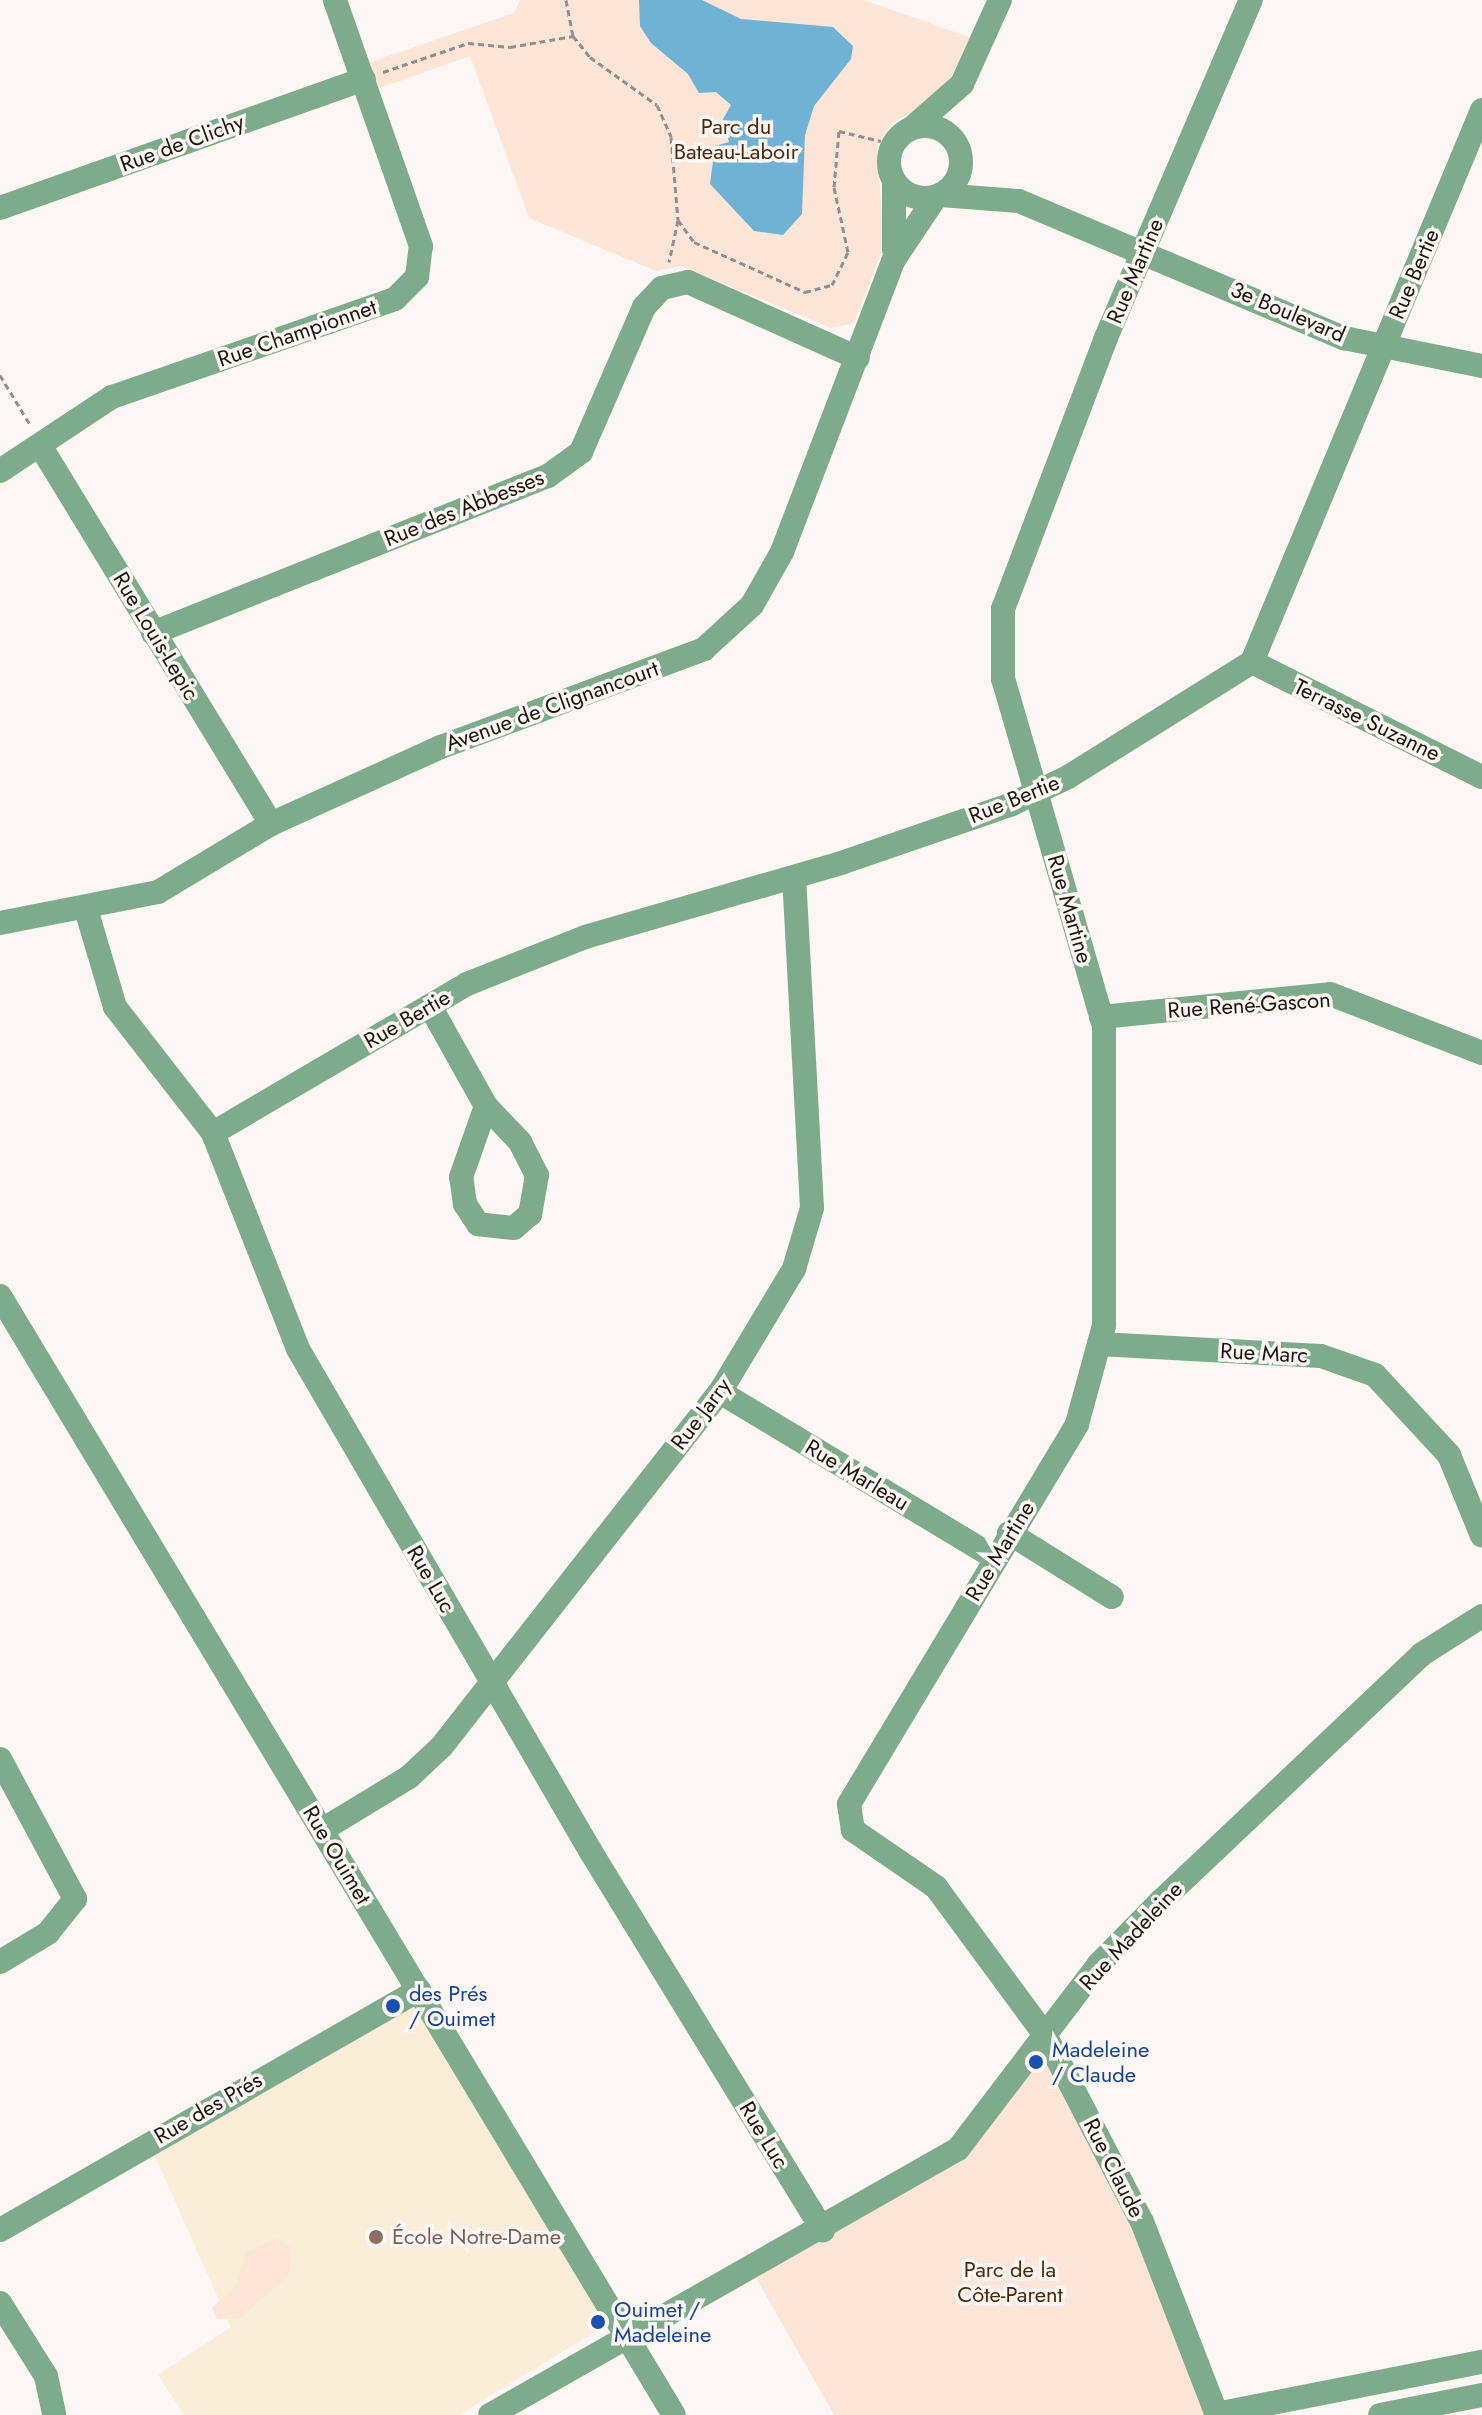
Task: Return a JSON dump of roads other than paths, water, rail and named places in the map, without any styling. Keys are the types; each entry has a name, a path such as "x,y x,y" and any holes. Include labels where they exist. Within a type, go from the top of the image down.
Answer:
{"street":[{"name":"Rue Championnet","path":"0,471 38,439 112,397 395,299 417,277 421,246 370,77 335,0"},
{"path":"893,261 938,197 958,177 962,84 1000,0"},
{"name":"Rue Martine","path":"849,1804 1077,1424 1099,1344 1101,1017 1003,679 1003,609 1145,251 1251,0"},
{"name":"Rue de Clichy","path":"0,208 370,77"},
{"path":"893,261 894,182 889,153 910,129 962,84"},
{"name":"Rue Bertie","path":"213,1133 430,1006 585,937 794,877 1036,792 1252,662 1482,113"},
{"path":"910,129 937,128 1019,201"},
{"path":"894,182 916,198 1019,201"},
{"name":"3e Boulevard","path":"1019,201 1145,251 1344,338 1482,366"},
{"name":"Avenue de Clignancourt","path":"0,923 32,911 86,909 158,892 271,824 441,747 704,649 752,605 782,552 893,261"},
{"name":"Rue des Abbesses","path":"153,633 548,476 581,452 644,307 662,288 688,282 858,358"},
{"name":"Rue Louis-Lepic","path":"38,439 271,824"},
{"name":"Terrasse Suzanne","path":"1252,662 1482,777"},
{"name":"Rue Jarry","path":"322,1830 409,1777 491,1682 720,1392 794,1269 812,1208 794,877"},
{"name":"Rue Luc","path":"86,909 115,1007 213,1133 298,1349 491,1682 823,2231"},
{"name":"Rue René-Gascon","path":"1101,1017 1330,994 1482,1053"},
{"path":"430,1006 486,1106 520,1142 537,1175 530,1214 514,1228 478,1224 465,1204 466,1151 486,1106"},
{"name":"Rue Ouimet","path":"0,1296 674,2415"},
{"name":"Rue Marc","path":"1099,1344 1321,1356 1375,1375 1449,1455 1482,1536"},
{"name":"Rue Marleau","path":"720,1392 995,1558"},
{"path":"1009,1533 1112,1597"},
{"name":"Rue Madeleine","path":"490,2415 823,2231 958,2149 1045,2035 1161,1901 1422,1654 1482,1616"},
{"path":"0,1759 75,1899 48,1933 0,1962"},
{"name":"Rue Claude","path":"849,1804 853,1830 936,1887 1045,2035 1142,2222 1216,2414"},
{"name":"Rue des Prés","path":"0,2230 419,1990"},
{"path":"0,2303 46,2376 54,2415"},
{"path":"1216,2414 1482,2362"},
{"path":"1380,2415 1482,2395"}],"water":[{"path":"639,0 702,0 741,19 833,27 853,46 851,59 814,106 805,135 802,214 783,235 754,231 710,184 715,146 729,142 723,119 731,105 716,92 699,93 688,74 651,43 640,26"}],"place":[{"name":"des Prés / Ouimet","path":"393,2006"},
{"name":"Madeleine / Claude","path":"1036,2062"},
{"name":"École Notre-Dame","path":"376,2237"},
{"name":"Ouimet / Madeleine","path":"598,2322"}],"park label":[{"name":"Parc du Bateau-Laboir","path":"736,138"},
{"name":"Parc de la Côte-Parent","path":"1010,2282"}]}
